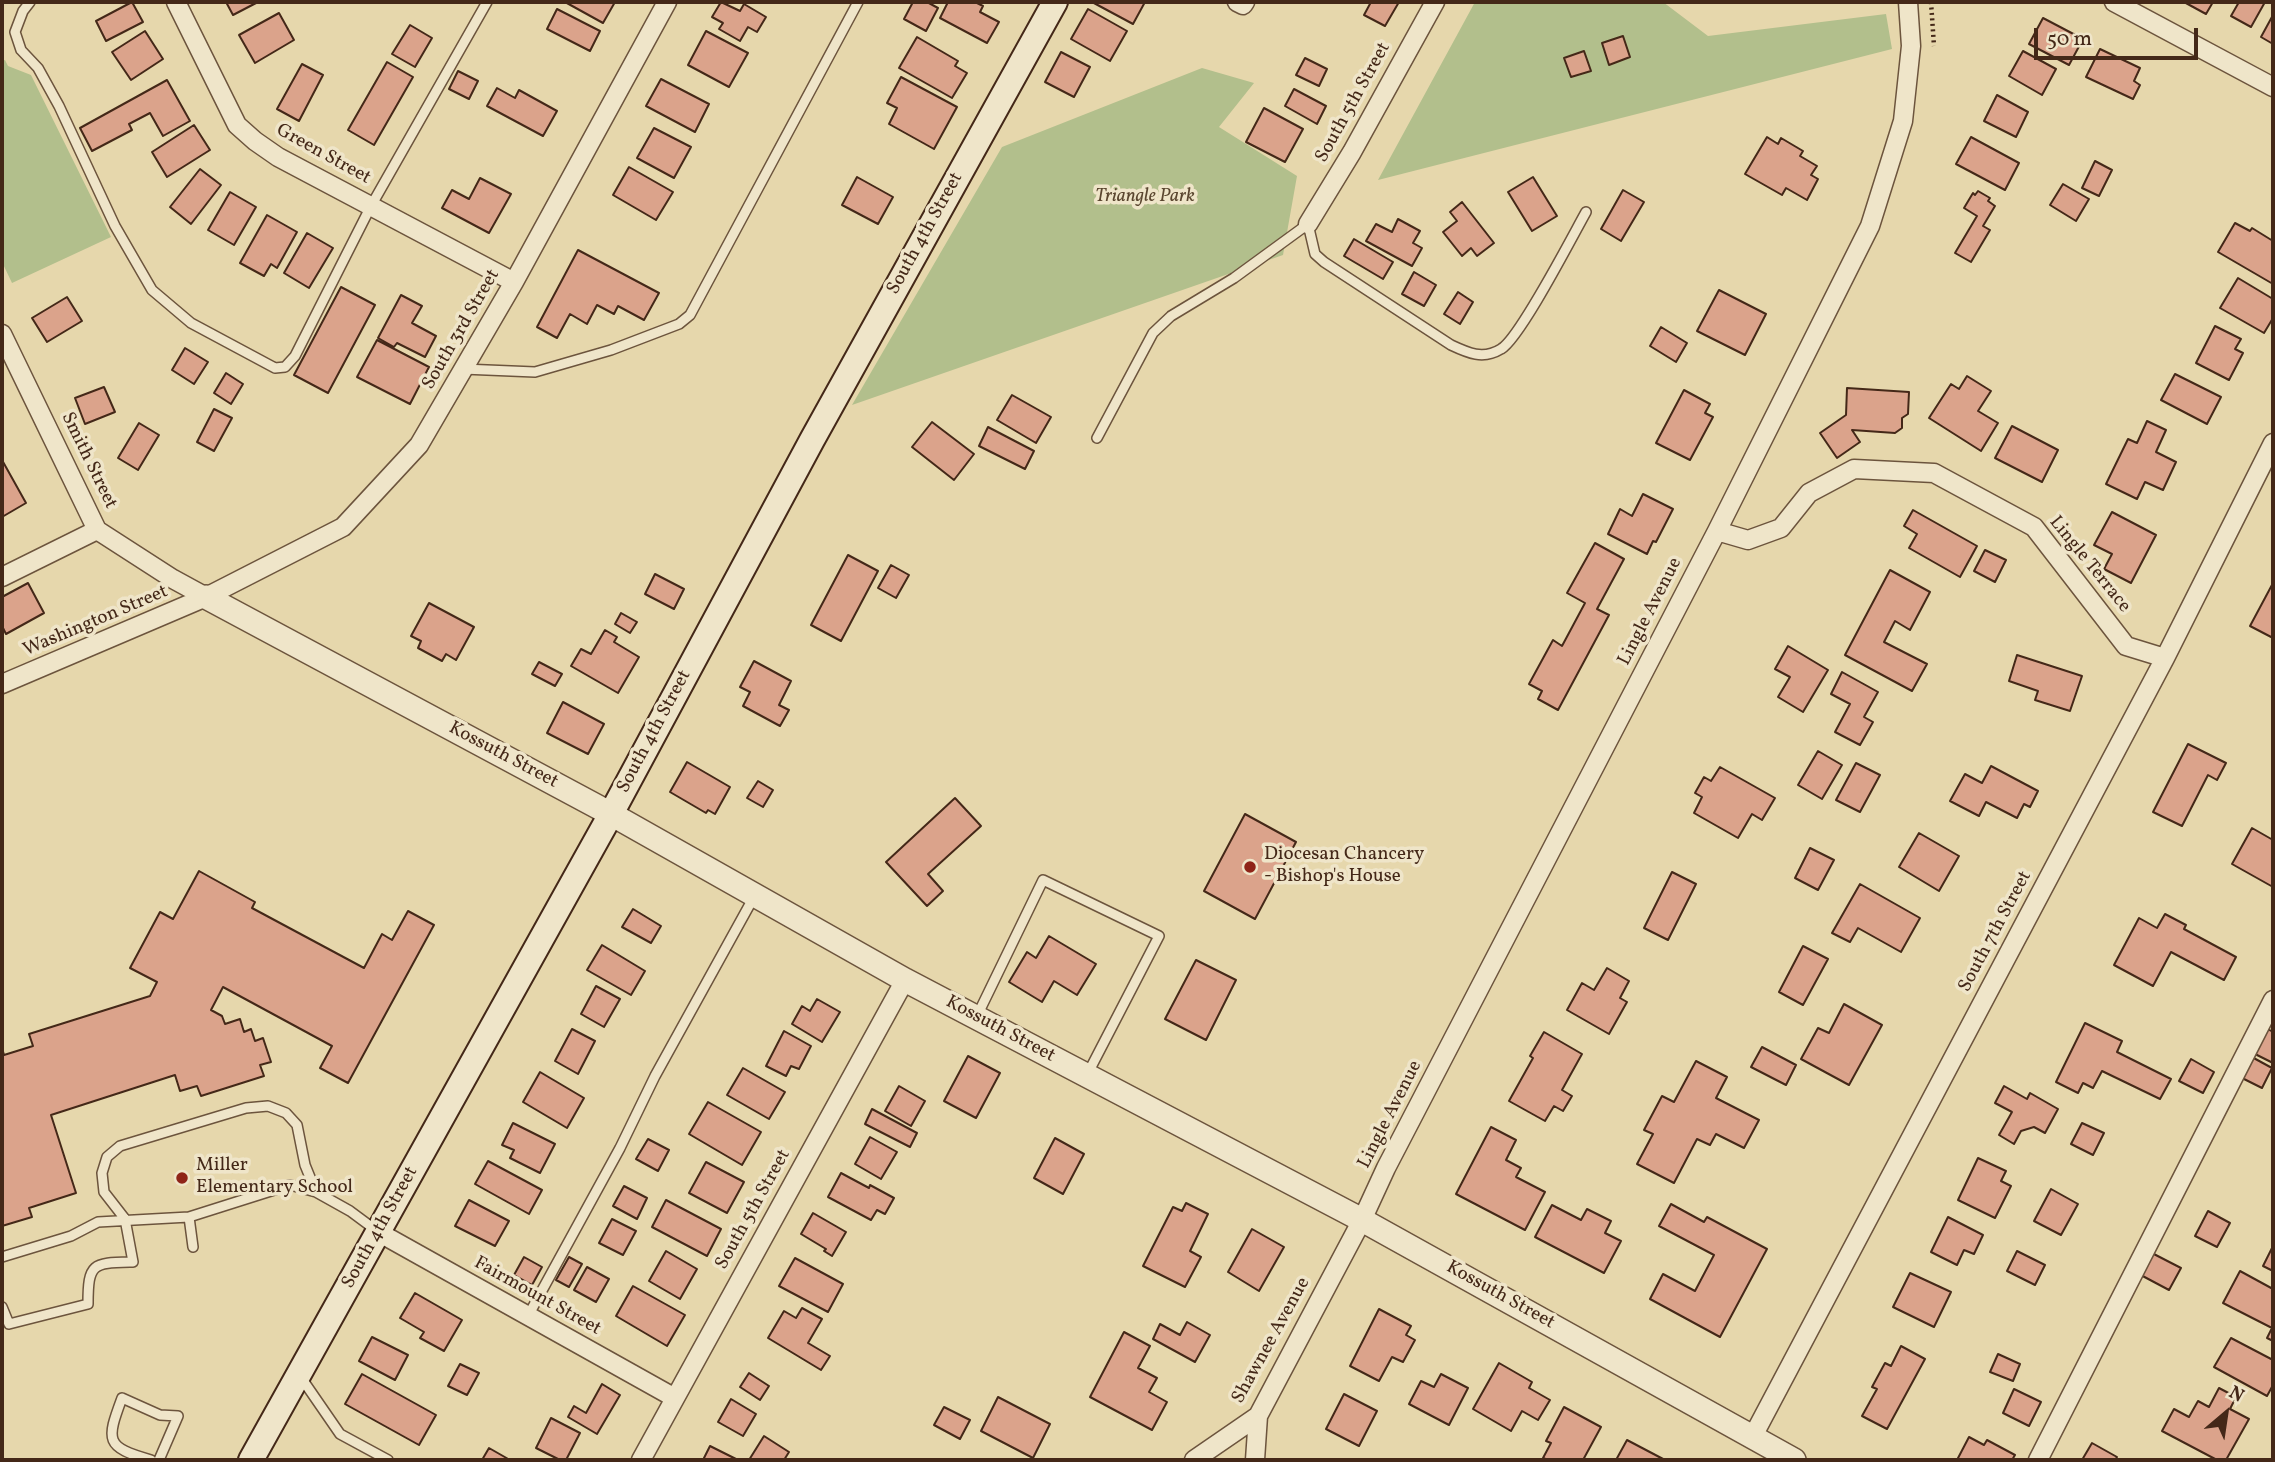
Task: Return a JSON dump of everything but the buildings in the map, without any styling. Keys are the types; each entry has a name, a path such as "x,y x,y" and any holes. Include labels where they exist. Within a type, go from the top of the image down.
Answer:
{"main road":[{"name":"South 4th Street","path":"251,1460 611,814 812,440 1055,2"}],"street":[{"name":"Green Street","path":"176,2 237,125 255,141 278,157 514,282"},
{"name":"South 3rd Street","path":"206,597 343,527 419,445 514,282 667,2"},
{"name":"South 5th Street","path":"1308,223 1352,152 1435,2"},
{"name":"Lingle Avenue","path":"1362,1220 1386,1168 1717,531 1870,226 1903,121 1911,46 1908,2"},
{"path":"2114,2 2273,87"},
{"name":"Smith Street","path":"2,334 97,530 206,597"},
{"name":"South 7th Street","path":"1752,1438 2165,658 2273,443"},
{"name":"Lingle Terrace","path":"1717,531 1748,540 1781,528 1808,493 1854,469 1934,473 2034,527 2126,646 2165,658"},
{"path":"2,577 97,530"},
{"name":"Kossuth Street","path":"206,597 611,814 905,980 1362,1220 1794,1460"},
{"name":"Washington Street","path":"2,684 206,597"},
{"name":"South 5th Street","path":"641,1460 905,980"},
{"path":"2038,1460 2273,1000"},
{"name":"Shawnee Avenue","path":"1194,1460 1258,1416 1362,1220"},
{"name":"Fairmount Street","path":"379,1232 675,1398"},
{"path":"1255,1460 1258,1416"}],"lane":[{"path":"30,2 23,11 15,32 21,50 38,68 60,106 115,226 152,290 191,323 275,368 285,367 295,356 371,206 487,2"},
{"path":"463,369 535,372 611,350 679,324 690,315 858,2"},
{"path":"1097,438 1153,333 1171,316 1234,278 1308,223 1315,254 1333,270 1451,345 1470,354 1483,356 1505,347 1524,320 1586,212"},
{"path":"976,1017 1043,880 1159,936 1087,1075"},
{"path":"528,1316 620,1148 655,1076 756,894"},
{"path":"2,1307 9,1324 88,1304 88,1277 91,1270 104,1262 133,1262 125,1219 104,1192 102,1173 107,1157 120,1146 246,1108 268,1105 286,1113 297,1125 305,1165 316,1192"},
{"path":"2,1257 71,1236 98,1222 189,1217 290,1185 316,1192 350,1211 379,1232"},
{"path":"189,1217 193,1247"},
{"path":"299,1375 340,1434 387,1460"},
{"path":"151,1460 117,1448 111,1437 111,1427 122,1398 160,1415 178,1416 159,1460"}],"path":[{"path":"1931,2 1934,46"}],"green space":[{"path":"1475,2 1663,2 1708,36 1886,14 1892,49 1378,180"},
{"path":"5,60 8,66 31,75 111,237 12,283 2,262 2,61"},
{"name":"Triangle Park","path":"1202,68 1254,83 1219,127 1297,176 1283,255 852,405 1002,147"}],"place":[{"name":"Diocesan Chancery - Bishop's House","path":"1250,867"},
{"name":"Miller Elementary School","path":"182,1178"}]}
